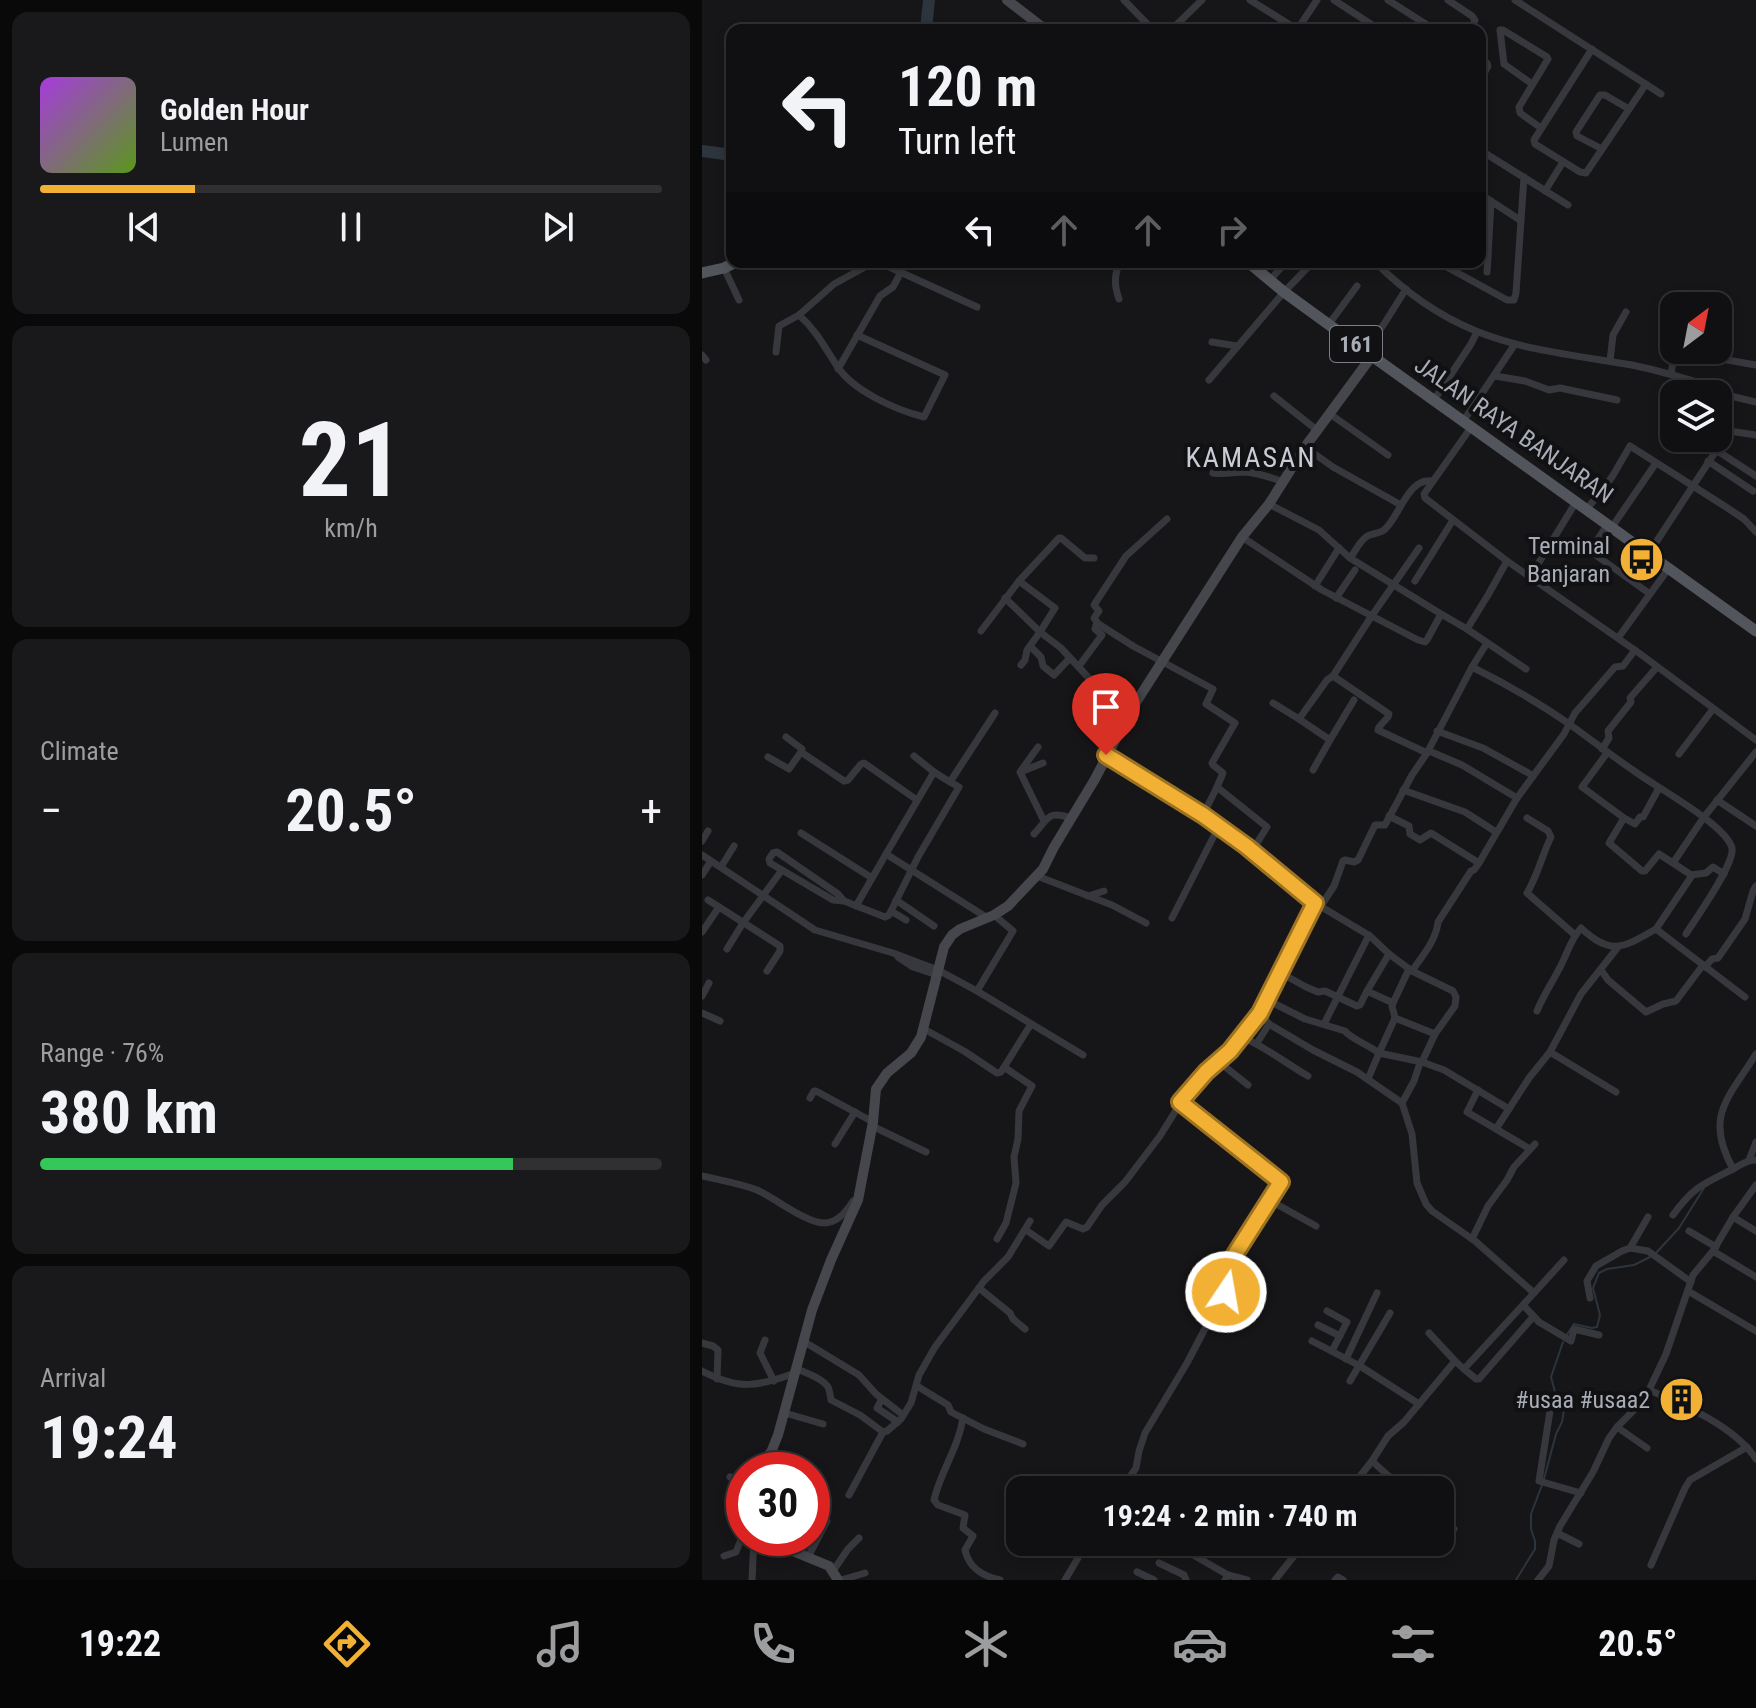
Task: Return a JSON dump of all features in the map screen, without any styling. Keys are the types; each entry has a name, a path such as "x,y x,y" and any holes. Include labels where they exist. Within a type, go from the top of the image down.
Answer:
{"main road":[{"path":"702,273 724,268"},
{"name":"JALAN RAYA BANJARAN","path":"1255,268 1368,353 1756,631"}],"street":[{"path":"1007,0 1038,24"},
{"path":"1124,0 1147,24"},
{"path":"1177,24 1202,0"},
{"path":"1250,0 1288,24"},
{"path":"1302,24 1317,0"},
{"path":"1334,0 1371,24"},
{"path":"1388,0 1426,24"},
{"path":"1448,0 1472,16 1473,24"},
{"path":"1515,0 1661,94"},
{"path":"1532,84 1504,64 1499,32 1502,29 1547,57 1548,62 1519,107 1520,113 1541,128"},
{"path":"1592,49 1534,142 1563,162 1584,174 1646,84"},
{"path":"1602,149 1577,136 1576,132 1600,95 1629,109"},
{"path":"1486,154 1568,205"},
{"path":"1545,191 1563,162"},
{"path":"1449,268 1507,300 1514,300 1520,220 1528,180"},
{"path":"1486,198 1520,220"},
{"path":"1486,241 1491,201"},
{"path":"1486,266 1487,272"},
{"path":"724,268 739,300"},
{"path":"776,352 779,326 801,316 834,284 863,268"},
{"path":"892,268 977,307"},
{"path":"1118,268 1114,286 1119,299"},
{"path":"1270,280 1281,268"},
{"path":"1209,380 1307,268"},
{"path":"1382,268 1439,313 1477,332 1518,345 1610,361 1690,380"},
{"path":"838,369 880,296 893,287 901,272"},
{"path":"1329,324 1357,286"},
{"path":"771,1452 825,1275 859,1195 864,1118 876,1089 887,1073 911,1053 924,1029 930,970 952,935 1008,906 1048,862 1131,710 1242,537 1269,504 1330,414 1406,289"},
{"path":"1610,361 1613,335 1626,312"},
{"path":"801,316 818,335 838,369 857,385 892,407 925,416 945,375 857,335"},
{"path":"1434,400 1477,332"},
{"path":"1212,342 1237,346"},
{"path":"1518,345 1429,480 1424,497 1507,561 1635,650 1756,740"},
{"path":"1732,361 1756,365"},
{"path":"1671,374 1673,364"},
{"path":"1499,377 1525,381 1549,390 1560,388 1617,400"},
{"path":"1274,396 1318,431"},
{"path":"1732,396 1756,402"},
{"path":"1330,414 1388,455"},
{"path":"1732,430 1756,433"},
{"path":"1587,509 1612,477 1630,446 1744,519 1756,532"},
{"path":"1305,447 1333,467 1401,505"},
{"path":"1649,553 1715,452"},
{"path":"1719,452 1756,476"},
{"path":"1708,461 1753,491"},
{"path":"1650,594 1590,551 1656,463"},
{"path":"1213,473 1257,473 1284,482"},
{"path":"1350,558 1365,538 1385,530 1419,483 1429,480"},
{"path":"1530,577 1576,502"},
{"path":"1269,504 1319,530 1350,558 1526,669"},
{"path":"1167,519 1119,564 1094,605 1099,610 1094,618 1130,644 1212,688 1206,704 1235,723 1212,763 1223,773 1203,815"},
{"path":"1415,581 1455,522"},
{"path":"1242,537 1315,586 1425,642 1441,614"},
{"path":"981,631 1019,581 1059,538 1085,558 1094,558"},
{"path":"1315,586 1339,548"},
{"path":"1299,719 1333,676 1419,548"},
{"path":"1467,629 1507,561"},
{"path":"1618,638 1669,568"},
{"path":"1336,598 1355,570"},
{"path":"1019,581 1055,608 1021,665"},
{"path":"1005,598 1061,648 1095,685 1131,710"},
{"path":"1079,666 1102,635 1095,629 1097,623"},
{"path":"1026,1230 1049,1246 1066,1222 1083,1229 1087,1227 1160,1136 1180,1102 1260,1013 1279,972 1318,904 1334,886 1344,860 1358,860 1375,825 1384,826 1487,643"},
{"path":"1030,646 1041,657 1043,666 1054,675 1070,658"},
{"path":"1368,1079 1395,1018 1393,1003 1410,970 1425,953 1445,911 1479,863 1532,775 1584,702 1615,667 1623,666 1635,650"},
{"path":"1472,667 1517,690 1569,724 1704,817 1725,836 1732,850 1730,865 1686,934"},
{"path":"1657,667 1629,699 1631,702 1609,730 1605,751 1582,787 1635,823 1643,817 1659,788"},
{"path":"1333,676 1389,714 1378,730 1462,765 1517,798"},
{"path":"1313,770 1354,700"},
{"path":"1273,703 1330,740"},
{"path":"1679,754 1713,709"},
{"path":"950,782 995,713"},
{"path":"1437,731 1483,748 1532,775"},
{"path":"786,737 802,749 801,752 844,781 864,763 917,800"},
{"path":"1020,772 1038,747"},
{"path":"768,757 789,769 801,752"},
{"path":"1673,863 1704,817 1756,752"},
{"path":"1106,755 1219,826 1318,904 1369,935 1410,970 1453,991 1455,1006 1435,1034 1402,1103"},
{"path":"844,901 773,852 769,861 833,900 844,901 885,917 959,787 914,756"},
{"path":"1020,772 1043,763"},
{"path":"856,906 934,772"},
{"path":"1020,772 1044,821"},
{"path":"1217,787 1267,827 1252,851"},
{"path":"1403,790 1465,812 1496,832"},
{"path":"1717,800 1756,826"},
{"path":"1034,834 1051,815 1071,818"},
{"path":"1389,816 1409,826 1410,834 1420,840 1431,833 1479,863"},
{"path":"1527,818 1548,831 1551,837 1527,893 1575,935"},
{"path":"1624,818 1609,842 1610,846 1642,871 1659,854 1691,875 1706,873 1713,867 1724,874"},
{"path":"1172,918 1219,826"},
{"path":"702,841 708,831"},
{"path":"801,833 872,878"},
{"path":"721,867 734,846"},
{"path":"886,854 1013,931 977,991"},
{"path":"702,855 820,932 893,953 977,991 1083,1055"},
{"path":"702,875 711,861"},
{"path":"727,949 782,870"},
{"path":"1537,1011 1581,928 1599,943 1618,947 1636,941 1656,929 1691,875"},
{"path":"1037,876 1112,905 1146,923"},
{"path":"1601,970 1608,980 1647,1012 1676,1001 1704,966 1718,958 1745,919 1756,886"},
{"path":"1088,896 1104,891"},
{"path":"708,900 780,946 767,971"},
{"path":"896,900 934,926"},
{"path":"702,932 719,907"},
{"path":"891,911 906,920"},
{"path":"1656,929 1745,997"},
{"path":"1324,1024 1369,935"},
{"path":"1496,1129 1550,1052 1571,1009 1618,947"},
{"path":"1279,972 1306,987 1318,992 1325,991 1358,1006 1389,954"},
{"path":"702,996 709,983"},
{"path":"1367,991 1393,1003"},
{"path":"1267,1000 1305,1019 1345,1031 1379,1053 1444,1070 1509,1109"},
{"path":"702,1013 720,1021"},
{"path":"1260,1013 1269,1024 1368,1079 1402,1103 1412,1134 1417,1183 1426,1204 1534,1293"},
{"path":"1395,1018 1435,1034"},
{"path":"924,1029 997,1073 1031,1024"},
{"path":"1257,1043 1269,1024"},
{"path":"1241,1037 1257,1043 1308,1076"},
{"path":"1550,1052 1616,1092"},
{"path":"1733,1169 1723,1152 1719,1123 1725,1103 1756,1054"},
{"path":"1219,1062 1248,1085"},
{"path":"997,1239 1006,1223 1016,1183 1014,1157 1019,1111 1032,1087 1004,1067"},
{"path":"1472,1239 1488,1206 1514,1167 1533,1146 1467,1112 1478,1090"},
{"path":"810,1098 816,1091 926,1152"},
{"path":"1131,1476 1136,1468 1145,1433 1225,1294 1225,1278 1234,1255 1281,1182 1180,1102"},
{"path":"835,1144 864,1118"},
{"path":"1673,1215 1688,1195 1718,1174 1753,1160 1756,1142"},
{"path":"702,1176 758,1191 820,1222 837,1219 859,1195"},
{"path":"1538,1580 1549,1566 1557,1533 1617,1427 1649,1390 1698,1268 1756,1186"},
{"path":"1269,1200 1316,1226"},
{"path":"1590,1298 1587,1281 1596,1266 1630,1248 1648,1217"},
{"path":"1733,1217 1756,1231"},
{"path":"849,1495 883,1432 900,1418 911,1403 923,1367 979,1288 1008,1257 1030,1221"},
{"path":"1689,1231 1756,1277"},
{"path":"1630,1248 1648,1251 1691,1282"},
{"path":"1464,1369 1564,1260"},
{"path":"979,1288 1011,1313 1013,1319 1025,1329"},
{"path":"1688,1291 1756,1331"},
{"path":"1346,1359 1377,1293"},
{"path":"1524,1306 1545,1327 1571,1341 1574,1329 1599,1335"},
{"path":"1327,1311 1347,1322 1332,1351"},
{"path":"1350,1381 1390,1313"},
{"path":"1429,1333 1455,1361 1479,1379 1533,1317"},
{"path":"1318,1325 1340,1336"},
{"path":"765,1340 760,1353 771,1382"},
{"path":"803,1341 859,1375 900,1418"},
{"path":"1312,1341 1360,1366 1419,1404"},
{"path":"702,1343 718,1350 717,1379"},
{"path":"1360,1476 1388,1436 1404,1422 1455,1361"},
{"path":"702,1371 736,1384 771,1382 796,1371 819,1379 830,1389 831,1400 860,1415 883,1432"},
{"path":"917,1386 948,1405 951,1412 1023,1444"},
{"path":"1649,1390 1709,1419 1747,1447 1756,1459"},
{"path":"1550,1411 1539,1480 1581,1493"},
{"path":"785,1413 823,1424"},
{"path":"963,1418 961,1434 934,1500 938,1505 965,1515 963,1528 973,1536 965,1550 966,1557 978,1573 1000,1580"},
{"path":"1617,1427 1647,1448"},
{"path":"1651,1565 1687,1484 1747,1447"},
{"path":"1372,1461 1389,1476"},
{"path":"1557,1533 1579,1544"},
{"path":"837,1577 848,1549 859,1538"},
{"path":"752,1580 753,1556"},
{"path":"1065,1580 1078,1556"},
{"path":"1195,1556 1226,1578 1247,1580"},
{"path":"1275,1580 1294,1556"},
{"path":"808,1557 829,1566 837,1577"},
{"path":"1159,1563 1184,1575 1186,1580"},
{"path":"1137,1572 1154,1580"},
{"path":"837,1577 865,1573"},
{"path":"1335,1580 1338,1577 1343,1580"}],"waterway":[{"path":"927,24 929,0"},
{"path":"702,151 726,154"},
{"path":"1656,1253 1679,1228 1704,1188"},
{"path":"1566,1336 1574,1324 1597,1327 1600,1315 1593,1288 1599,1273 1634,1265 1650,1257"},
{"path":"1544,1479 1564,1410 1551,1377 1563,1342"},
{"path":"1516,1580 1535,1549 1531,1514 1542,1485"}],"place":[{"name":"Terminal Banjaran","path":"1641,560"},
{"name":"#usaa #usaa2","path":"1681,1400"}],"district":[{"name":"KAMASAN","path":"1251,457"}],"route":[{"path":"1106,755 1203,815 1315,903 1260,1013 1230,1051 1206,1072 1180,1102 1281,1182 1232,1259 1224,1282 1226,1292"}]}
